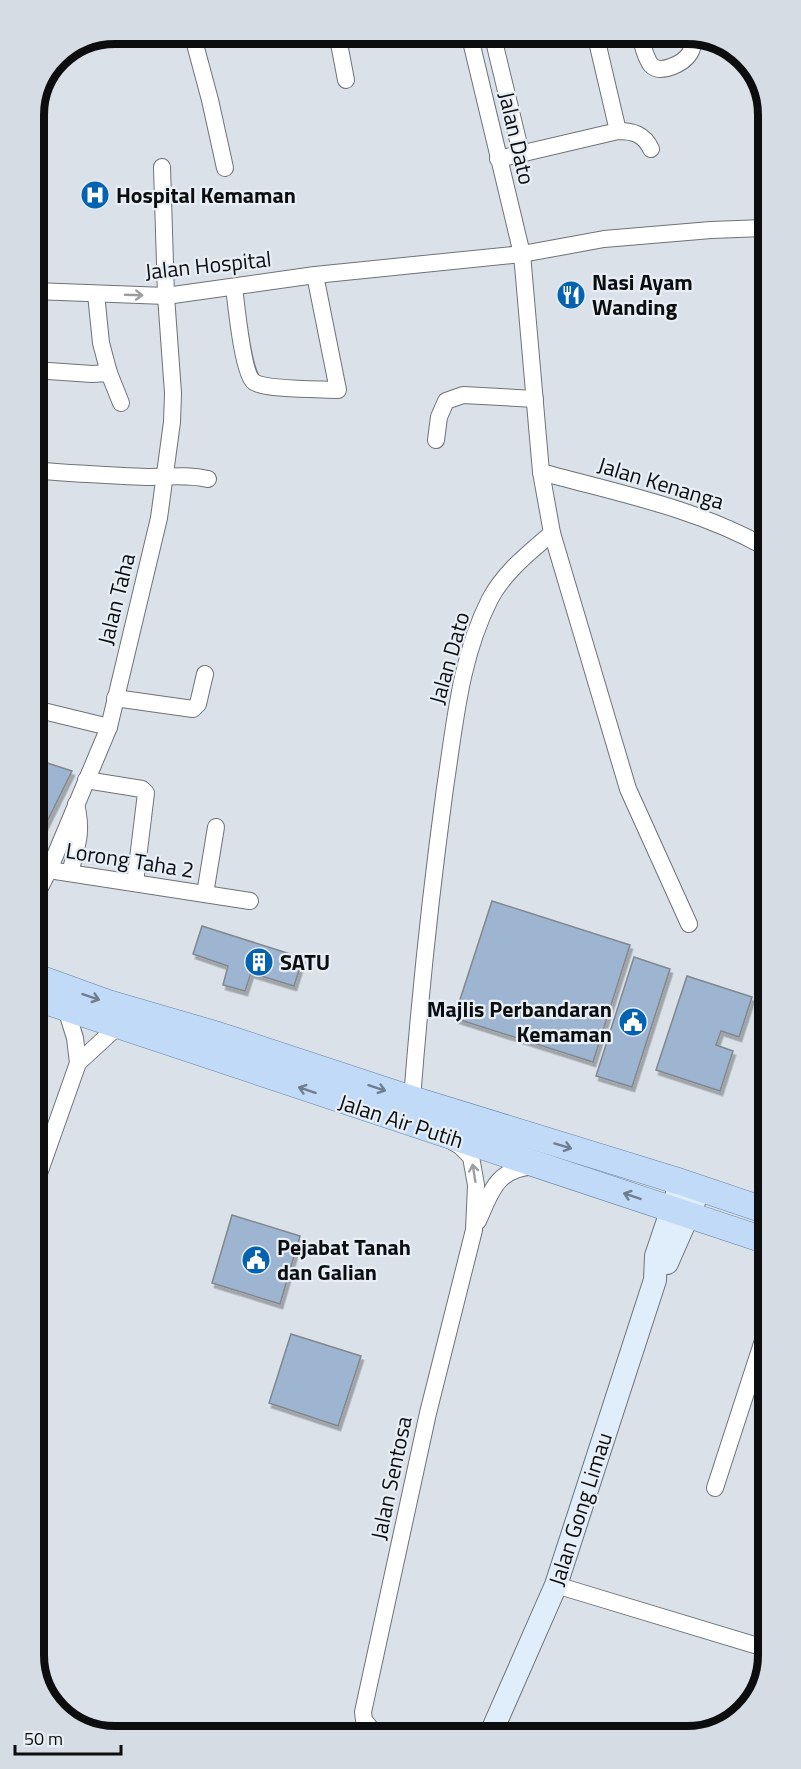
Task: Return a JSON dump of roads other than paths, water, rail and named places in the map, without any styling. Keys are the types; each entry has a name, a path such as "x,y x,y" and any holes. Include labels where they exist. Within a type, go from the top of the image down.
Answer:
{"main road":[{"name":"Jalan Air Putih","path":"43,980 108,1003 218,1035 412,1099 758,1207"},
{"name":"Jalan Air Putih","path":"43,1001 439,1134 758,1238"}],"street":[{"path":"195,43 225,168"},
{"path":"339,43 346,80"},
{"name":"Jalan Dato","path":"412,1099 437,844 454,718 466,663 476,631 490,599 504,577 552,533 541,472 522,254 471,44"},
{"path":"495,44 521,153"},
{"path":"598,44 618,131"},
{"path":"643,44 650,64 657,68 668,67 685,59 692,51 693,44"},
{"path":"498,159 618,131 639,134 647,139 651,148"},
{"name":"Jalan Taha","path":"44,881 109,727 159,518 172,422 173,393 166,296 162,167"},
{"path":"234,287 248,376 253,382 270,386 338,390 315,275 522,254 604,239 758,228"},
{"name":"Jalan Hospital","path":"44,291 166,296 315,275"},
{"path":"96,294 101,343 109,373 121,403"},
{"path":"44,371 109,373"},
{"path":"436,440 439,417 446,401 463,395 535,399"},
{"path":"44,471 80,475 165,477 193,475 208,479"},
{"name":"Jalan Kenanga","path":"541,472 708,519 758,543"},
{"path":"552,533 628,789 689,924"},
{"path":"115,699 193,709 198,704 205,674"},
{"path":"44,711 109,727"},
{"path":"87,780 142,789 146,793 135,884"},
{"path":"70,873 81,822 76,804"},
{"name":"Lorong Taha 2","path":"205,894 216,827"},
{"name":"Lorong Taha 2","path":"49,870 250,901"},
{"path":"43,1161 78,1063 75,1038 66,1009"},
{"path":"78,1063 117,1027"},
{"path":"439,1134 460,1146 471,1157 476,1185 474,1230"},
{"path":"474,1230 494,1185 499,1179 519,1169 542,1166"},
{"name":"Jalan Gong Limau","path":"494,1726 556,1585 655,1280 669,1261 680,1212 690,1185"},
{"name":"Jalan Sentosa","path":"368,1725 364,1720 363,1712 428,1413 474,1230"},
{"path":"715,1488 758,1356"},
{"path":"556,1585 758,1642"}],"place":[{"name":"Hospital Kemaman","path":"95,195"},
{"name":"Nasi Ayam Wanding","path":"571,295"},
{"name":"SATU","path":"259,962"},
{"name":"Majlis Perbandaran Kemaman","path":"633,1022"},
{"name":"Pejabat Tanah dan Galian","path":"256,1260"}]}
